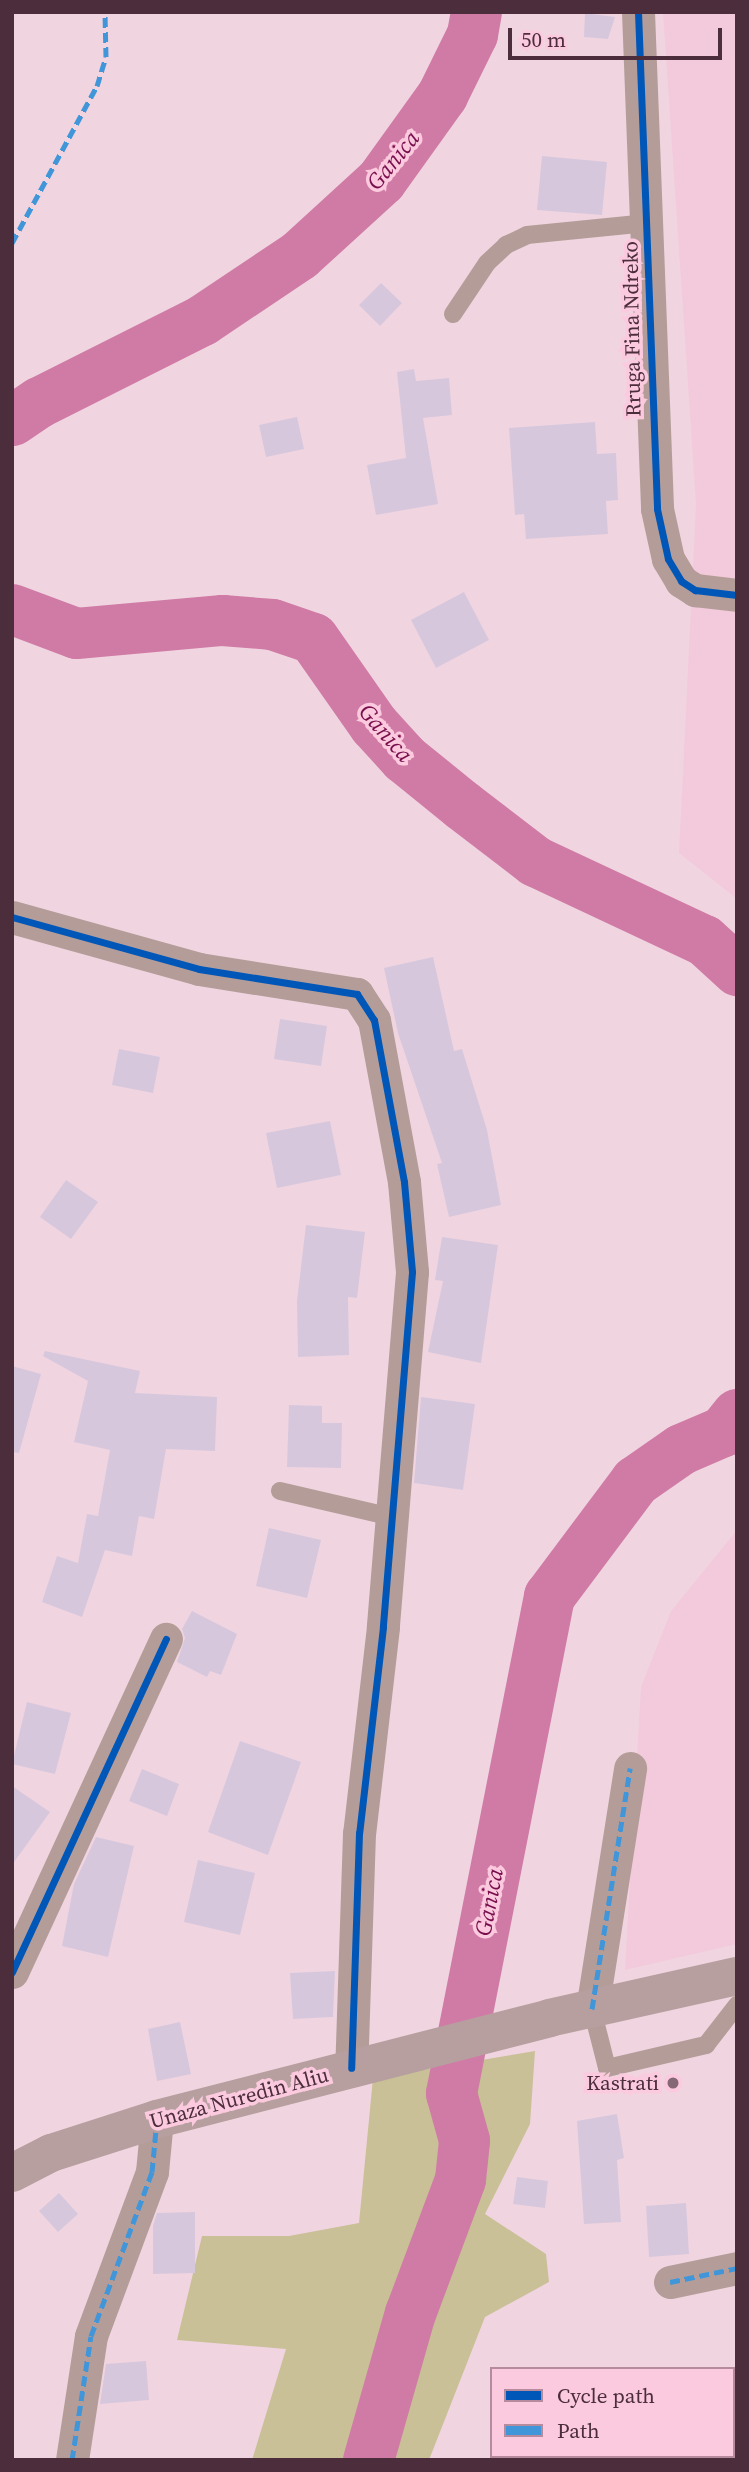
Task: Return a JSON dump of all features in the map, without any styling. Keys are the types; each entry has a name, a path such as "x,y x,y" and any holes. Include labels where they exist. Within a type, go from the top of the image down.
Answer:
{"main road":[{"name":"Unaza Nuredin Aliu","path":"12,2173 51,2152 157,2119 550,2018 737,1976"}],"street":[{"name":"Rruga Fina Ndreko","path":"638,12 654,469 666,550 687,585 710,593 737,595"},
{"path":"12,917 199,969 357,994 366,1002 384,1054 411,1230 392,1517 359,1833 362,2065"},
{"path":"12,1972 166,1639"},
{"path":"592,2008 630,1768"},
{"path":"72,2460 91,2336 152,2172 157,2119"},
{"path":"670,2282 737,2268"}],"lane":[{"name":"Rruga Fina Ndreko","path":"453,314 488,263 506,245 527,235 647,223"},
{"path":"280,1491 392,1517"},
{"path":"592,2008 607,2068 706,2045 737,2005"}],"shaded area":[{"path":"663,12 737,12 737,899 679,853 696,504"},
{"path":"737,1530 737,1944 625,1970 641,1687 671,1611"},
{"path":"535,2051 530,2124 485,2214 546,2254 549,2282 485,2317 429,2460 252,2460 286,2349 177,2340 202,2236 289,2236 359,2223 373,2078"}],"building":[{"path":"585,13 615,17 608,39 584,37"},
{"path":"542,156 607,162 602,215 537,210"},
{"path":"381,283 402,303 380,326 359,305"},
{"path":"414,369 416,381 449,378 452,415 423,418 438,504 376,515 367,465 406,458 397,372"},
{"path":"297,417 304,449 266,457 259,425"},
{"path":"595,422 597,454 616,453 618,500 606,501 608,534 526,539 524,514 515,515 509,428"},
{"path":"464,592 489,640 436,668 411,620"},
{"path":"433,957 454,1051 462,1049 487,1130 501,1205 449,1217 437,1164 442,1163 398,1033 384,968"},
{"path":"280,1019 327,1026 321,1066 274,1059"},
{"path":"119,1049 160,1057 153,1093 112,1085"},
{"path":"330,1121 341,1175 277,1188 266,1133"},
{"path":"66,1180 98,1202 71,1239 40,1217"},
{"path":"306,1225 365,1232 357,1298 348,1297 349,1355 298,1357 297,1301"},
{"path":"442,1237 498,1245 481,1363 428,1352 443,1281 435,1280"},
{"path":"45,1351 140,1371 135,1393 217,1397 215,1451 166,1449 154,1519 139,1516 132,1556 105,1550 82,1617 42,1602 57,1556 78,1563 87,1514 98,1516 110,1450 74,1442 88,1381 43,1356"},
{"path":"12,1366 41,1374 19,1453 12,1452"},
{"path":"421,1397 475,1404 463,1490 414,1483"},
{"path":"289,1405 322,1406 322,1423 342,1423 341,1468 287,1467"},
{"path":"269,1528 321,1540 307,1598 256,1586"},
{"path":"192,1611 237,1634 221,1675 210,1671 207,1677 177,1662 185,1638 182,1629"},
{"path":"27,1702 71,1713 55,1774 12,1764"},
{"path":"240,1741 301,1762 268,1855 208,1832"},
{"path":"142,1769 179,1784 167,1816 129,1801"},
{"path":"12,1786 50,1812 12,1865"},
{"path":"96,1837 134,1846 108,1957 62,1946 74,1884"},
{"path":"198,1860 255,1873 240,1935 184,1922"},
{"path":"335,1971 333,2017 293,2019 290,1973"},
{"path":"180,2022 191,2074 157,2081 148,2029"},
{"path":"617,2114 624,2158 617,2160 621,2222 584,2224 577,2121"},
{"path":"517,2177 548,2181 545,2208 513,2204"},
{"path":"59,2193 78,2214 58,2232 39,2211"},
{"path":"686,2203 689,2254 649,2257 646,2206"},
{"path":"195,2212 195,2273 153,2274 153,2226 157,2213"},
{"path":"146,2361 149,2400 100,2404 106,2364"}],"waterway":[{"name":"Ganica","path":"12,420 39,402 202,320 299,255 381,180 442,95 472,34 476,12"},
{"name":"Ganica","path":"12,609 76,633 222,620 272,624 313,638 374,725 404,758 462,805 535,861 704,940 737,970"},
{"name":"Ganica","path":"368,2460 410,2313 460,2179 464,2140 451,2093 549,1596 635,1481 681,1449 723,1431 737,1414"}],"marked path":[{"path":"12,243 97,86 106,57 105,12"},
{"path":"592,2009 630,1768"},
{"path":"72,2460 91,2336 152,2172 157,2119"},
{"path":"670,2282 737,2268"}],"cycle path":[{"path":"638,12 657,509 668,559 681,581 695,590 737,595"},
{"path":"12,917 199,969 357,994 374,1020 404,1182 412,1272 383,1627 359,1833 351,2068"},
{"path":"12,1972 166,1639"}],"place":[{"name":"Kastrati","path":"673,2083"}]}
